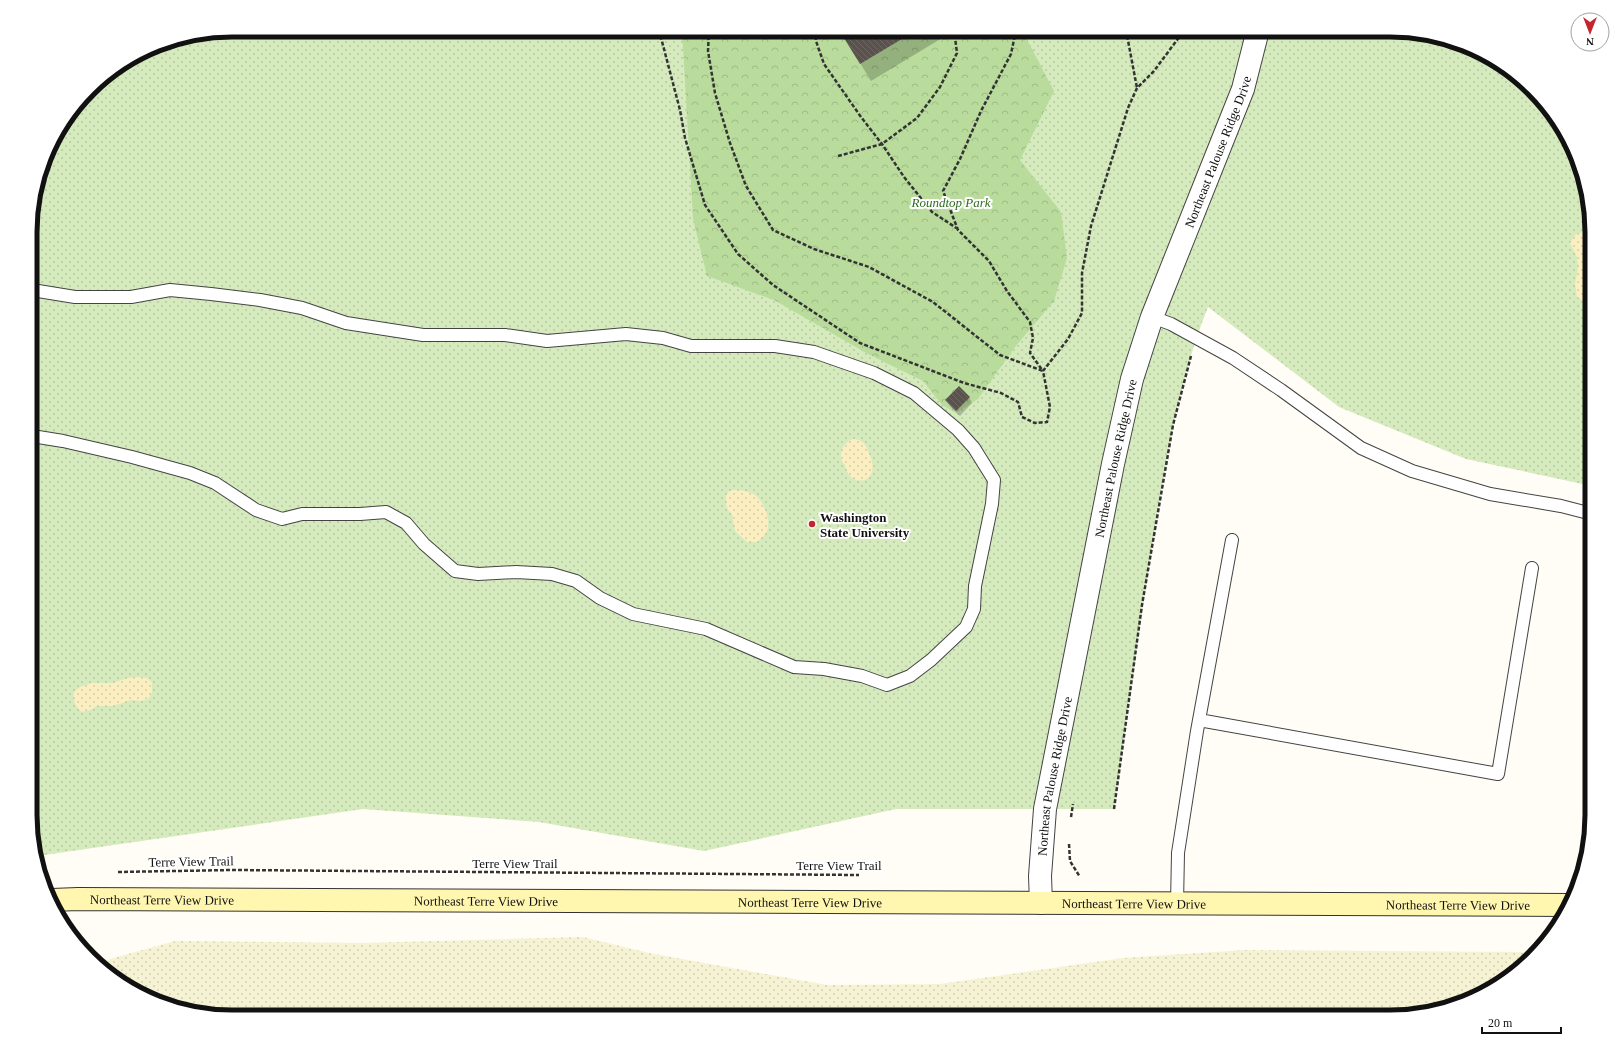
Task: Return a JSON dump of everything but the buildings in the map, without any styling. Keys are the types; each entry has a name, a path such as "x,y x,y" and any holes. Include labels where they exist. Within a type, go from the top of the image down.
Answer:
{"main road":[{"name":"Northeast Terre View Drive","path":"56,900 1563,905"}],"street":[{"name":"Northeast Palouse Ridge Drive","path":"1041,903 1040,876 1045,808 1118,441 1132,379 1152,317 1243,89 1256,37"}],"lane":[{"path":"37,291 75,297 130,297 170,290 232,296 302,308 346,323 423,335 505,335 547,341 626,334 662,338 691,346 776,346 814,352 874,373 914,393 958,430 974,448 994,480 992,504 975,586 974,609 966,627 931,660 910,676 887,685 862,676 824,669 794,667 706,628 633,614 600,598 576,581 552,574 516,572 478,574 455,571 424,544 406,522 386,512 360,514 302,514 282,519 256,510 215,483 190,473 132,457 63,441 37,437"},
{"path":"1152,317 1171,324 1232,358 1281,390 1361,448 1412,471 1490,494 1561,506 1585,512"},
{"path":"1177,904 1178,853 1199,720 1232,540"},
{"path":"1199,720 1498,774 1532,568"}],"path":[{"path":"661,37 680,110 684,138 705,205 738,254 773,285 860,343 964,383 1001,393 1018,402 1022,416 1035,423 1047,422 1050,407 1043,371 1030,353 1033,338 1030,322 1007,291 989,261 958,230 932,212 904,177 824,64 816,37"},
{"path":"709,37 708,51 715,93 730,143 746,186 773,230 814,249 869,267 933,302 1000,355 1043,371"},
{"path":"838,156 882,144 917,118 940,87 957,53 955,37"},
{"path":"958,230 943,191 960,159 981,111 1011,54 1015,37"},
{"path":"1127,37 1137,88"},
{"path":"1043,371 1068,339 1082,313 1082,273 1091,226 1128,108 1137,88 1154,71 1179,37"},
{"path":"1114,808 1142,605 1173,425 1196,337"},
{"path":"1070,824 1074,801"},
{"path":"1069,839 1070,861 1080,877"},
{"name":"Terre View Trail","path":"116,872 233,870 862,875"}],"shaded area":[{"path":"583,937 649,953 827,985 940,984 1123,958 1244,950 1529,952 1509,970 1476,990 1453,1000 1403,1010 219,1010 169,1000 134,984 104,962 110,959 175,941 362,943"}],"green space":[{"name":"Washington State University","path":"219,37 1403,37 1453,47 1488,63 1519,85 1537,103 1559,134 1575,169 1585,219 1585,484 1466,459 1339,407 1208,307 1190,358 1166,462 1114,809 896,809 704,851 539,822 363,809 42,855 37,828 37,219 47,169 63,134 85,103 103,85 134,63 169,47"},
{"name":"Roundtop Park","path":"682,37 1026,37 1054,91 1020,160 1061,212 1067,258 1054,301 1015,347 978,399 956,413 942,405 923,381 868,354 774,300 707,276 693,219"}],"sand":[{"path":"1585,232 1585,302 1577,297 1575,284 1578,268 1577,257 1570,243 1576,234"},
{"path":"850,440 860,440 865,445 872,463 872,471 869,477 864,480 853,478 848,473 841,458 844,446"},
{"path":"733,490 750,493 755,495 761,501 768,519 768,529 757,542 747,542 735,531 732,514 728,510 726,504 726,496 729,491"},
{"path":"128,678 147,678 152,682 152,693 148,699 141,701 131,700 114,706 97,706 82,712 75,703 74,692 80,687 92,683 112,683"}],"place":[{"name":"Washington State University","path":"812,524"}]}
